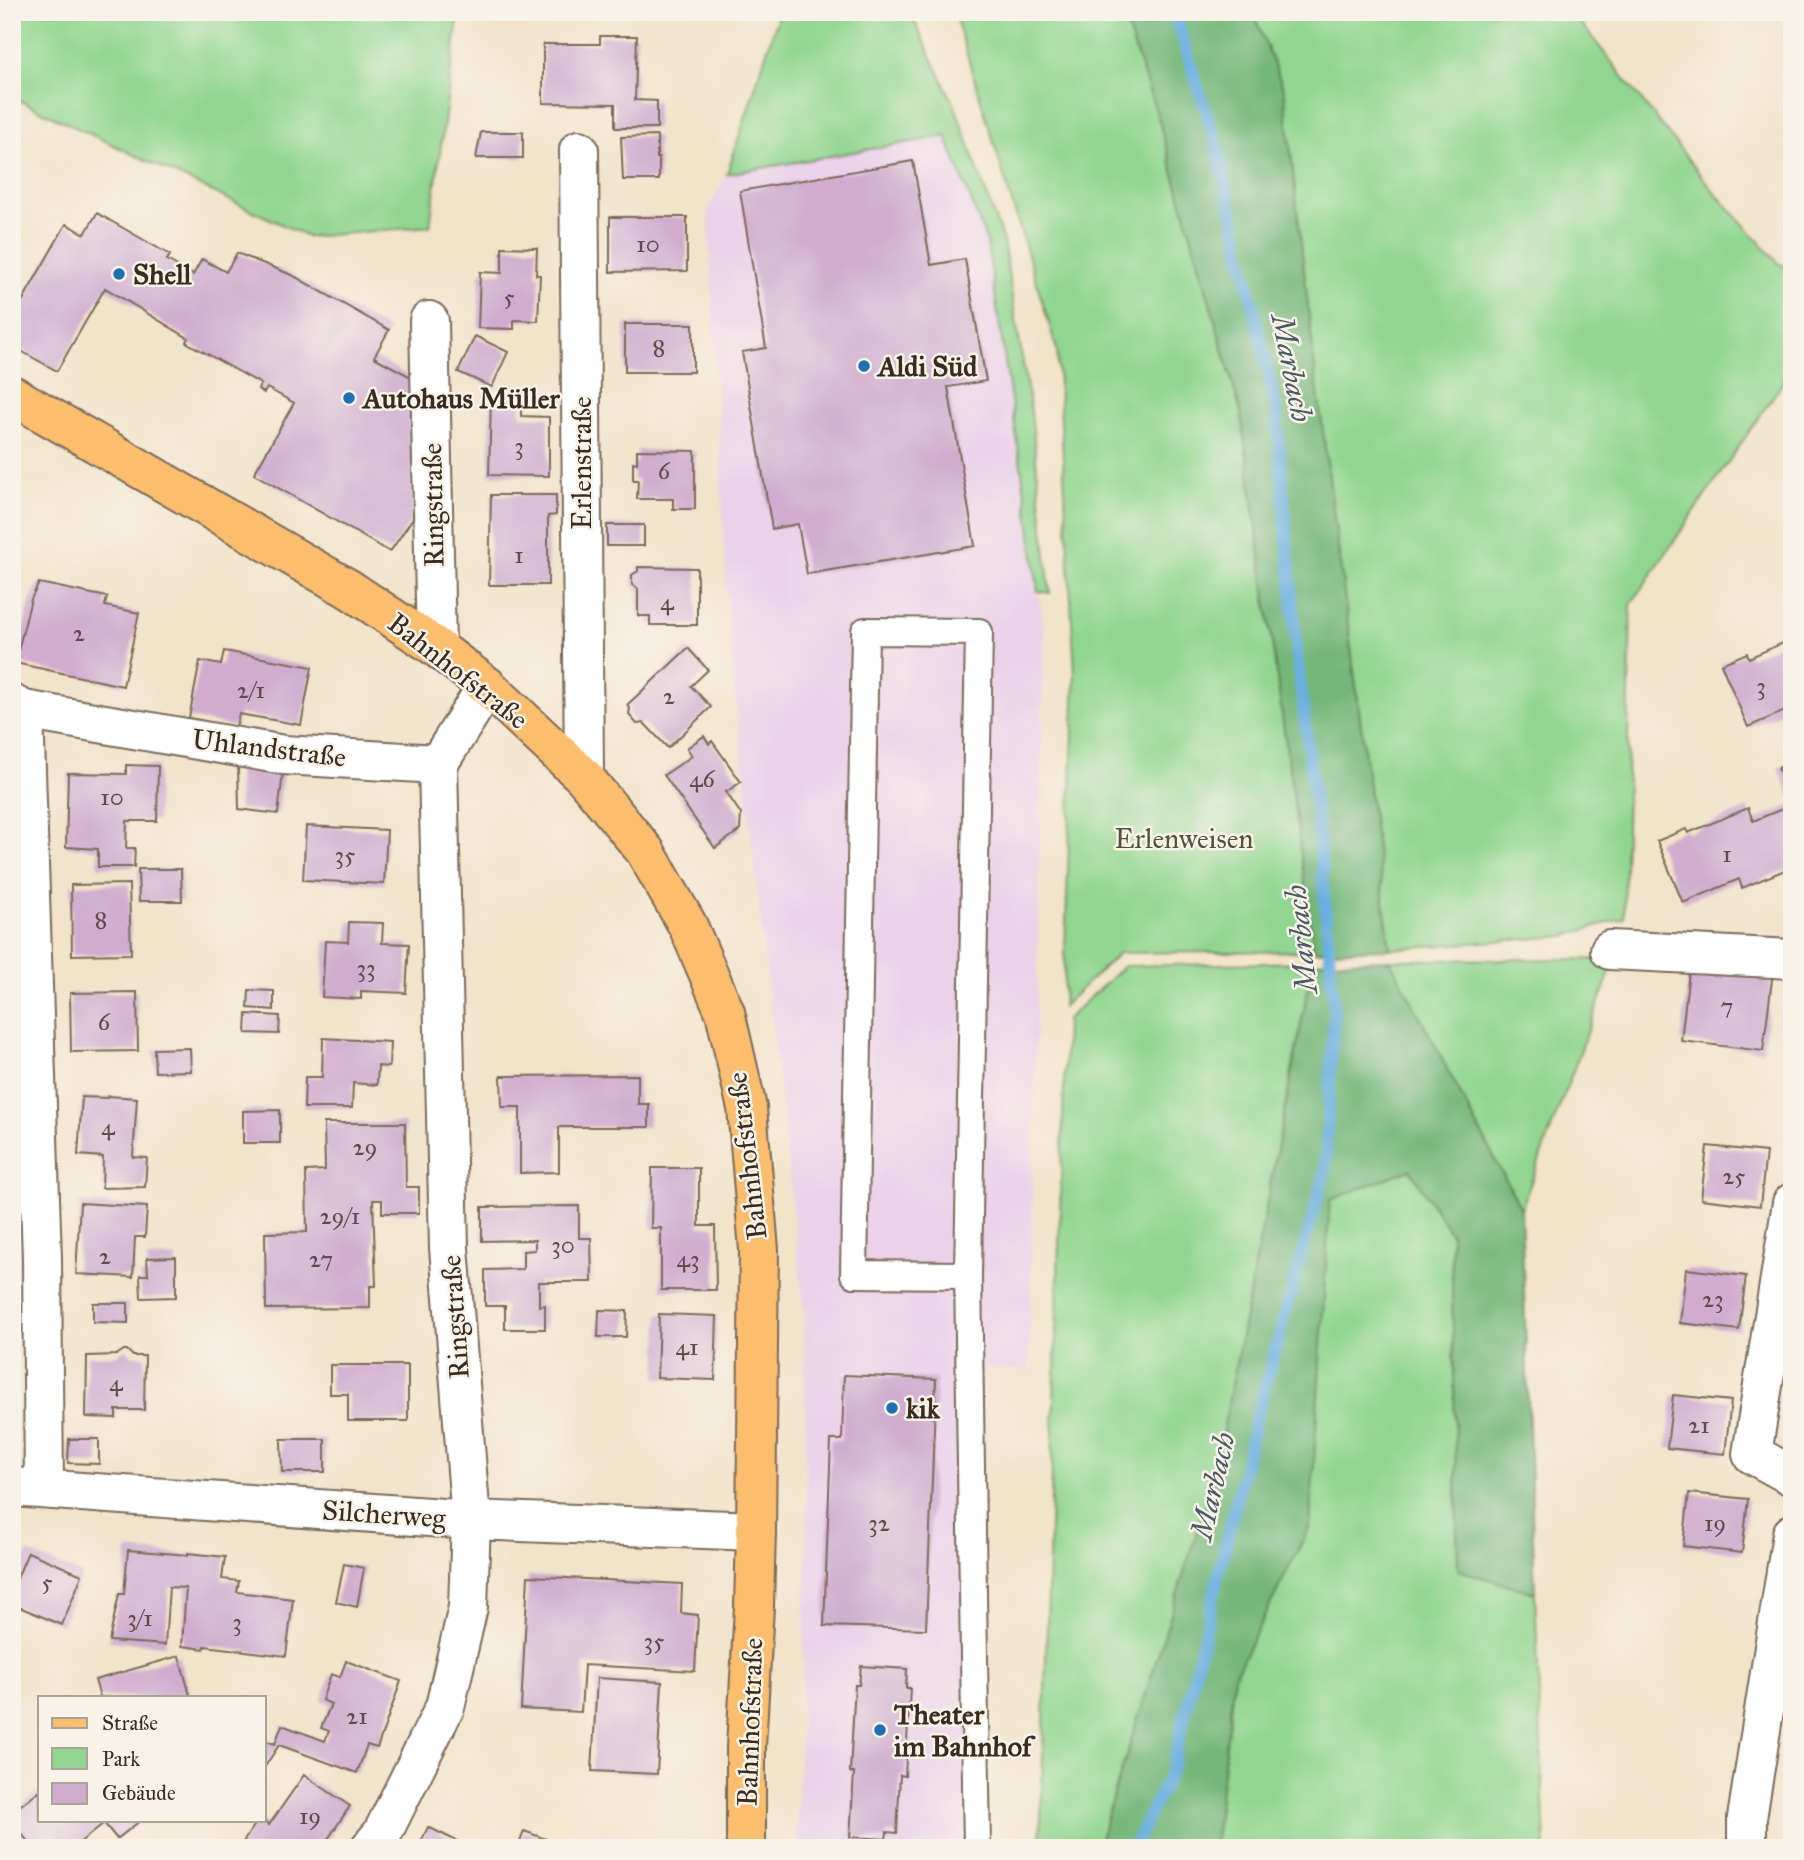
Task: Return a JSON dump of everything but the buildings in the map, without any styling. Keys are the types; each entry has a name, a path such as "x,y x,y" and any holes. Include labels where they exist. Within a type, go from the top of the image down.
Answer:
{"main road":[{"name":"Bahnhofstraße","path":"12,395 349,589 436,647 487,686 584,777 645,851 688,926 725,1012 747,1108 759,1250 757,1531 746,1746 746,1848"}],"street":[{"name":"Erlenstraße","path":"579,150 584,777"},
{"name":"Ringstraße","path":"429,321 436,647"},
{"path":"438,764 487,686"},
{"path":"18,707 42,1259 28,1488"},
{"name":"Uhlandstraße","path":"18,707 284,755 438,764"},
{"name":"Ringstraße","path":"370,1848 382,1834 445,1707 468,1607 471,1520 449,1248 438,764"},
{"path":"1610,950 1792,960"},
{"path":"1792,1203 1752,1454 1792,1476"},
{"name":"Silcherweg","path":"28,1488 471,1520 757,1531"},
{"path":"1746,1848 1747,1818 1792,1534"}],"lane":[{"path":"968,1275 854,1274 864,631 979,632 968,1275 977,1848"}],"shaded area":[{"path":"946,136 987,242 1044,630 1029,1370 980,1368 967,1848 796,1848 807,1555 804,1308 729,639 708,211 727,174"}],"green space":[{"path":"12,12 459,12 430,226 308,237 12,97"},
{"path":"776,12 910,12 956,109 1003,241 1031,412 1050,593 1038,591 987,242 946,136 727,174 777,20"},
{"name":"Erlenweisen","path":"954,12 1122,12 1158,117 1241,413 1314,951 1119,953 1063,1006 1075,674 1057,350"},
{"path":"1122,12 1253,12 1284,90 1315,370 1390,949 1314,951 1241,413 1158,117"},
{"path":"1253,12 1572,12 1711,188 1779,264 1792,268 1792,369 1631,604 1624,918 1565,936 1390,949 1315,370 1284,90"},
{"path":"1615,959 1521,1209 1390,960"},
{"path":"1390,960 1521,1209 1535,1593 1458,1570 1451,1234 1410,1169 1330,1200 1310,1526 1234,1676 1214,1848 1097,1848 1214,1478 1313,962"},
{"path":"1313,962 1214,1479 1097,1848 1040,1848 1066,1020 1124,966"},
{"path":"1410,1169 1451,1234 1458,1569 1535,1593 1545,1848 1214,1848 1234,1676 1310,1526 1329,1200"}],"waterway":[{"name":"Marbach","path":"1133,1848 1172,1769 1255,1422 1325,1171 1334,1008 1320,847 1298,665 1276,408 1217,146 1174,12"}],"place":[{"name":"Shell","path":"119,274"},
{"name":"Aldi Süd","path":"864,366"},
{"name":"Autohaus Müller","path":"349,398"},
{"name":"kik","path":"892,1408"},
{"name":"Theater im Bahnhof","path":"880,1730"}]}
